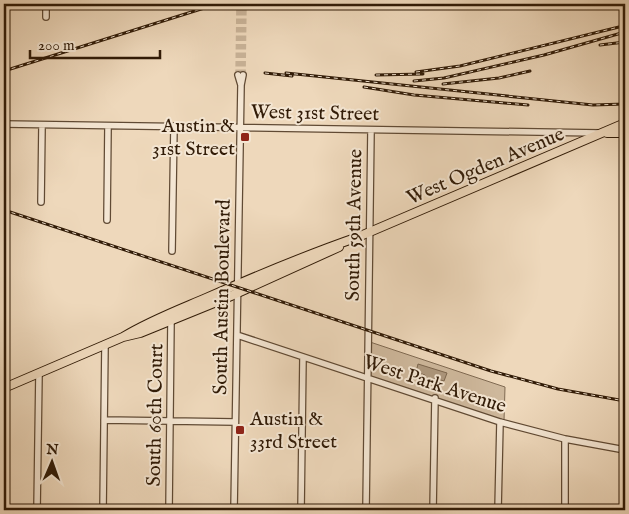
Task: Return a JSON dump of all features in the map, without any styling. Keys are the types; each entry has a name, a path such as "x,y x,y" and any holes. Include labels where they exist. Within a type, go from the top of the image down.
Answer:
{"main road":[{"name":"West Ogden Avenue","path":"4,388 123,337 139,327 238,284 320,250 358,237 625,123"},
{"name":"West 31st Street","path":"602,133 625,133"},
{"name":"West Ogden Avenue","path":"123,337 140,333 238,293 324,256 358,237"}],"street":[{"path":"46,4 46,17"},
{"name":"South Austin Boulevard","path":"234,510 241,75"},
{"name":"West 31st Street","path":"4,124 602,133"},
{"path":"41,202 42,125"},
{"path":"107,220 108,126"},
{"path":"172,251 174,126"},
{"name":"South 59th Avenue","path":"366,510 368,343 366,338 369,320 370,130"},
{"name":"South 60th Court","path":"169,510 171,320"},
{"name":"West Park Avenue","path":"237,335 435,398 500,422 565,439 625,450"},
{"path":"103,510 105,345"},
{"path":"302,510 303,357"},
{"path":"37,510 39,373"},
{"path":"433,510 435,398"},
{"path":"104,420 235,422"},
{"path":"498,510 500,422"},
{"path":"564,510 565,439"}],"shaded area":[{"path":"370,342 505,387 504,421 370,376"},
{"path":"418,364 447,373 444,381 434,378 432,385 423,382 425,375 416,372"}],"tunnel":[{"path":"238,75 239,4"},
{"path":"243,75 244,4"}],"railway":[{"path":"4,71 217,4"},
{"path":"416,72 460,66 623,26"},
{"path":"414,81 444,78 544,55 625,32"},
{"path":"600,45 625,42"},
{"path":"443,84 499,78 530,71"},
{"path":"265,73 292,76"},
{"path":"286,73 593,105 625,104"},
{"path":"376,75 423,74"},
{"path":"364,87 414,95 528,105"},
{"path":"4,210 491,371 558,389 625,401"}],"place":[{"name":"Austin & 31st Street","path":"245,137"},
{"name":"Austin & 33rd Street","path":"240,430"}]}
